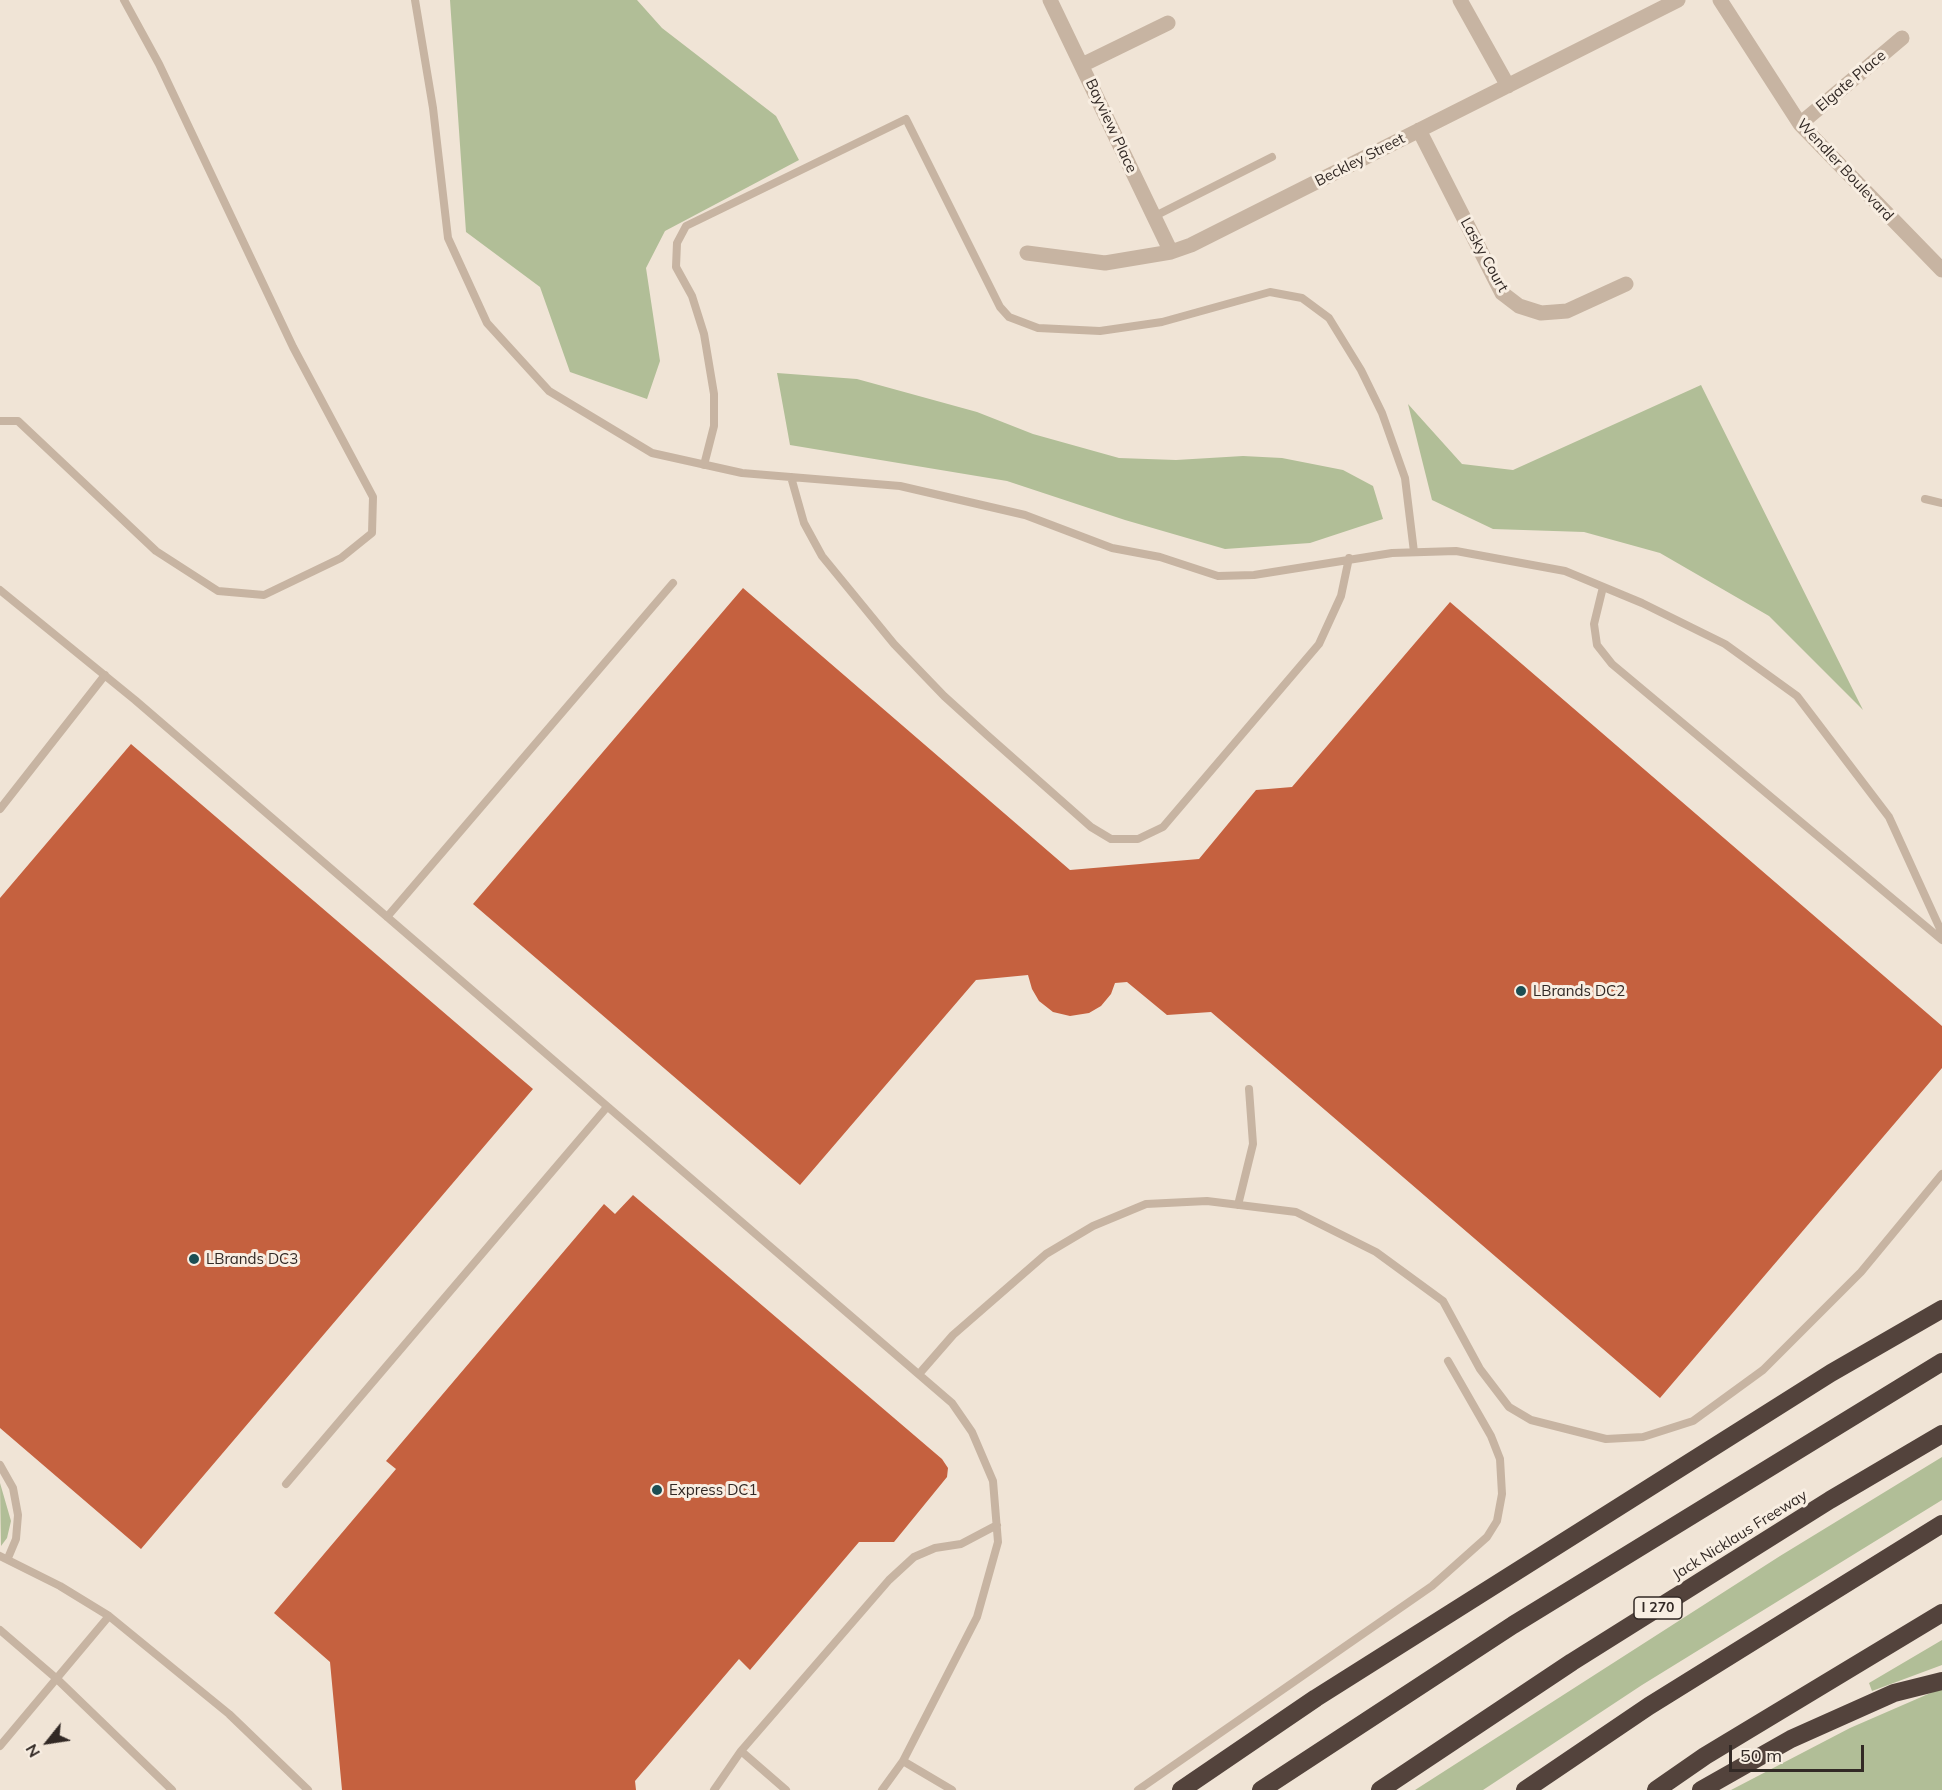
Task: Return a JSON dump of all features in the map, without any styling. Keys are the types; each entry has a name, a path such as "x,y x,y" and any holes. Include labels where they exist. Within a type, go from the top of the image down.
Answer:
{"highway":[{"path":"1181,1790 1327,1692 1832,1373 1942,1309"},
{"path":"1261,1790 1513,1625 1942,1362"},
{"name":"Jack Nicklaus Freeway","path":"1380,1790 1572,1662 1830,1500 1942,1434"},
{"path":"1525,1790 1649,1706 1942,1524"},
{"path":"1656,1790 1705,1756 1942,1613"},
{"path":"1701,1790 1802,1734 1894,1693 1942,1681"}],"street":[{"name":"Bayview Place","path":"1050,0 1172,252"},
{"path":"1460,0 1473,18 1509,86"},
{"name":"Beckley Street","path":"1027,253 1105,263 1172,252 1678,0"},
{"name":"Wendler Boulevard","path":"1720,0 1800,124 1942,270"},
{"path":"1082,65 1168,23"},
{"name":"Elgate Place","path":"1800,124 1902,38"},
{"name":"Lasky Court","path":"1419,130 1502,293 1520,306 1541,313 1567,310 1626,284"}],"lane":[{"path":"0,421 18,421 156,551 218,591 264,595 341,558 372,533 373,497 293,347 159,64 124,0"},
{"path":"415,0 433,108 448,238 486,323 549,391 652,453 742,473 900,486 1025,515 1112,548 1160,557 1218,576 1254,575 1349,558 1414,552 1467,553 1565,571 1725,644 1797,696 1889,817 1942,933"},
{"path":"704,465 714,426 714,394 704,334 692,296 676,267 677,243 686,226 906,119 1000,307 1009,317 1038,328 1100,331 1162,322 1270,292 1302,298 1329,318 1361,370 1382,413 1405,478 1414,552"},
{"path":"1155,216 1272,158"},
{"path":"791,477 804,523 822,556 894,644 962,712 1091,827 1111,839 1138,839 1163,827 1297,670 1318,644 1341,596 1349,558"},
{"path":"1925,499 1942,503"},
{"path":"387,917 673,583"},
{"path":"1602,587 1594,624 1597,645 1612,664 1942,940"},
{"path":"0,590 105,675 952,1403 972,1432 993,1481 998,1542 977,1617 903,1761 882,1790"},
{"path":"0,809 105,675"},
{"path":"1238,1205 1253,1144 1250,1089"},
{"path":"286,1484 607,1107"},
{"path":"919,1374 953,1335 1046,1254 1093,1226 1146,1204 1207,1201 1296,1212 1376,1252 1443,1301 1480,1369 1509,1407 1531,1420 1606,1439 1643,1437 1694,1421 1763,1370 1861,1272 1942,1174"},
{"path":"1138,1790 1432,1586 1487,1537 1497,1521 1504,1484 1500,1459 1491,1436 1448,1361"},
{"path":"0,1466 13,1488 18,1515 16,1539 4,1557 109,1616 229,1714 308,1790"},
{"path":"714,1790 741,1751 889,1580 914,1557 935,1548 961,1544 997,1525"},
{"path":"0,1746 109,1616"},
{"path":"0,1630 57,1679 172,1790"},
{"path":"741,1751 786,1790"},
{"path":"903,1761 952,1790"}],"green space":[{"path":"450,0 637,0 662,28 776,116 799,160 665,231 646,268 660,361 647,399 570,372 540,287 466,232"},
{"path":"777,373 857,379 977,412 1033,434 1119,458 1176,460 1243,456 1282,458 1343,470 1373,486 1383,519 1310,543 1225,549 1125,520 1007,481 790,445"},
{"path":"1701,385 1863,710 1769,616 1660,553 1584,532 1493,529 1432,500 1408,404 1462,464 1513,470"},
{"path":"1942,1457 1942,1500 1642,1685 1483,1790 1415,1790 1780,1556"},
{"path":"0,1483 11,1521 7,1538 1,1546"},
{"path":"1942,1640 1942,1665 1872,1691 1869,1683"},
{"path":"1942,1688 1942,1790 1731,1790 1850,1728"}],"building":[{"name":"LBrands DC2","path":"743,588 1070,870 1199,859 1256,790 1292,787 1450,602 1942,1026 1942,1068 1660,1398 1211,1012 1167,1015 1127,982 1115,983 1111,994 1101,1006 1089,1013 1070,1016 1053,1012 1039,1001 1028,975 976,980 800,1185 473,904"},
{"name":"LBrands DC3","path":"131,744 533,1089 141,1549 0,1428 0,898"},
{"name":"Express DC1","path":"633,1195 942,1459 948,1468 947,1477 894,1542 859,1542 750,1670 739,1659 635,1781 636,1790 342,1790 330,1662 274,1613 396,1469 386,1461 604,1204 615,1214"}],"place":[{"name":"LBrands DC2","path":"1521,991"},
{"name":"LBrands DC3","path":"194,1259"},
{"name":"Express DC1","path":"657,1490"}]}
